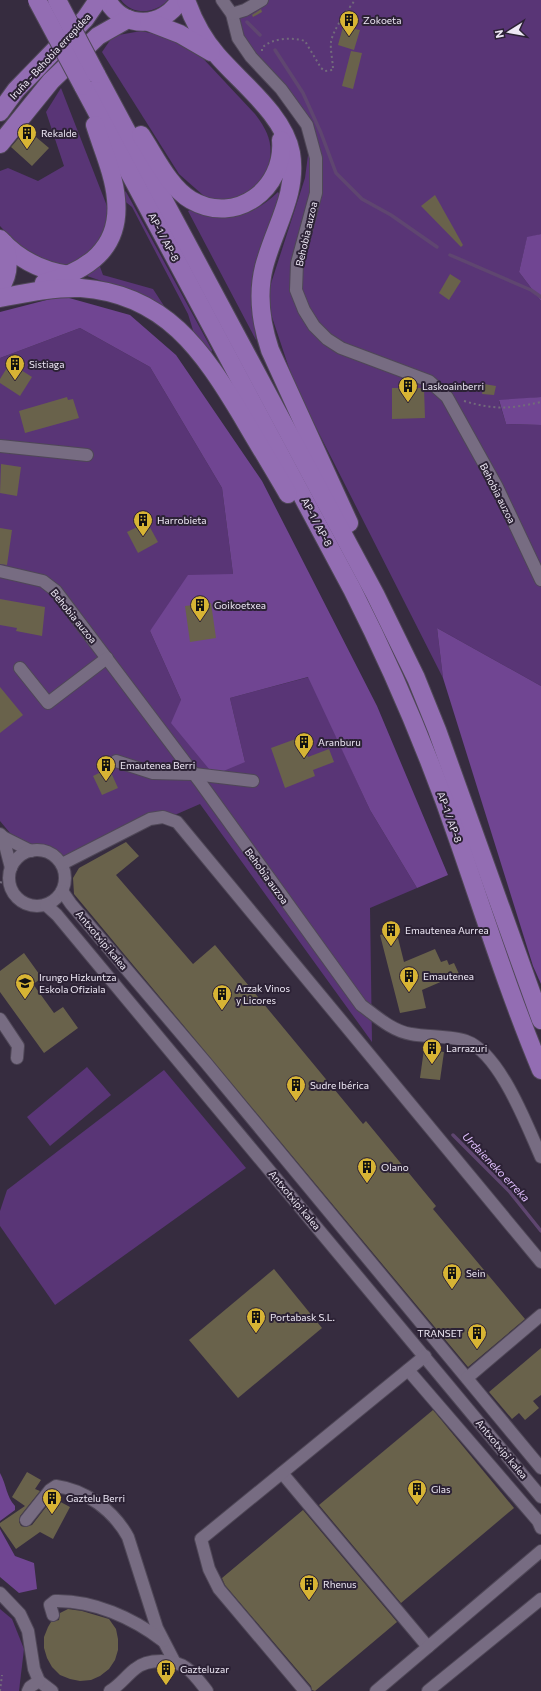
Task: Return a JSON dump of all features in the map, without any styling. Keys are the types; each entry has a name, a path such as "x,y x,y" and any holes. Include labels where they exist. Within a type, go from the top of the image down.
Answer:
{"highway":[{"name":"AP-1 / AP-8","path":"37,0 352,589 392,673 420,737 460,845 508,985 541,1070"},
{"name":"AP-1 / AP-8","path":"57,0 375,594 416,678 437,730 541,1020"},
{"name":"Iruña - Behobia errepidea","path":"0,112 16,90 85,19 98,0"},
{"path":"107,0 118,14 128,20 149,22 180,34 217,55"},
{"path":"149,22 157,20 170,13 180,0"},
{"path":"186,0 196,25 217,55 269,111 287,140 290,151 292,174 288,198 264,267 260,294 262,323 270,350 348,520 375,594"},
{"name":"Iruña - Behobia errepidea","path":"0,144 51,81 98,36 128,20"},
{"path":"0,294 70,275 89,265 101,252 113,230 116,208 114,188 83,86"},
{"path":"116,109 136,128 171,180 183,194 200,204 218,208 237,206 254,198 269,185 274,177 281,158 281,148 278,129 269,111"},
{"path":"2,241 23,259 34,265 58,273 70,275"},
{"path":"0,288 5,278 8,264 2,241"},
{"path":"0,298 64,288 97,290 144,305 172,323 195,345 204,358 231,398 332,567 352,589"}],"street":[{"name":"Behobia auzoa","path":"222,0 232,14 238,38 251,57 281,90 307,125 316,158 316,193 297,263 296,290 304,310 314,326 327,339 341,348 429,381 447,397 497,487 541,580"},
{"path":"232,14 245,10 262,0"},
{"path":"0,446 87,455"},
{"name":"Behobia auzoa","path":"0,571 43,581 56,591 194,774 361,1005 385,1023 410,1034 466,1040 480,1049 492,1062 505,1082 520,1110 541,1157"},
{"path":"20,668 48,703 107,658"},
{"path":"116,761 153,773 194,774 253,781"},
{"path":"62,864 150,819 163,817 177,822 541,1262"},
{"path":"2,835 31,851"},
{"path":"2,835 11,868"},
{"path":"31,851 43,851 53,855 62,864 65,873 65,882 62,891 58,897 46,905 36,906 27,904 14,894 5,884 11,868 22,854 31,851"},
{"name":"Antxotxipi kalea","path":"62,891 71,904 206,1063 541,1468"},
{"name":"Antxotxipi kalea","path":"46,905 425,1356 541,1497"},
{"path":"0,1019 18,1046 17,1058"},
{"path":"467,1378 541,1315"},
{"path":"305,1691 219,1589 209,1569 201,1539 425,1356"},
{"path":"408,1370 538,1521 541,1528"},
{"path":"282,1473 428,1647"},
{"path":"26,1520 50,1490 56,1486 69,1488 101,1504 113,1515 122,1526 128,1537 147,1599 164,1642 174,1660 191,1671 207,1691"},
{"path":"376,1691 541,1552"},
{"path":"0,1593 20,1614 28,1631 34,1669 39,1681 52,1691"},
{"path":"428,1691 541,1599"},
{"path":"53,1615 50,1605 55,1601 86,1605 112,1612 145,1628 164,1642"},
{"path":"110,1691 120,1685 136,1668 153,1660 174,1660"},
{"path":"28,1691 30,1687 39,1681"}],"path":[{"path":"264,56 262,48 267,43 296,38 305,41 321,68 326,71 332,70 334,60 331,42 342,17 355,0"},
{"path":"447,397 489,408 517,408 541,402"},
{"path":"0,1691 2,1675"}],"shaded area":[{"path":"121,0 168,0 157,8 138,11 132,9"},
{"path":"263,0 541,0 541,234 527,238 519,272 541,301 541,397 499,401 506,424 541,425 541,686 437,628 443,678 295,386 266,299 305,178 311,132 241,43 238,18"},
{"path":"141,31 170,37 196,51 255,114 269,139 270,155 264,183 233,201 211,199 204,196 179,174 102,52 113,36"},
{"path":"61,88 112,219 92,258 57,267 17,244 0,226 0,171 8,168 38,181 64,166 46,112"},
{"path":"122,189 126,192 130,199 212,350 211,353 209,354 196,340 188,314 132,207 122,199"},
{"path":"278,192 280,195 252,288 256,340 188,211 192,209 216,216 238,216 258,208"},
{"path":"541,234 541,301 519,272 527,237"},
{"path":"99,264 103,275 153,289 168,312 128,290 87,276"},
{"path":"62,296 130,315 176,355 262,481 377,706 448,875 417,888 370,810 308,677 230,698 245,762 214,775 171,723 181,700 150,631 188,575 233,574 222,488 150,367 80,328 0,358 0,312"},
{"path":"80,328 150,367 222,488 233,574 150,631 181,700 245,762 230,698 309,677 370,810 417,888 370,908 372,1042 200,804 62,864 10,833 0,821 0,358"},
{"path":"541,397 541,425 506,424 499,400"},
{"path":"437,628 541,686 541,984 533,966 443,678"},
{"path":"87,1067 111,1095 50,1146 27,1117"},
{"path":"164,1070 246,1168 55,1305 0,1226 0,1211 7,1190"},
{"path":"0,1473 10,1498 15,1506 15,1510 0,1521"},
{"path":"0,1529 15,1556 34,1563 37,1589 19,1593 0,1577"},
{"path":"0,1609 12,1619 24,1649 19,1691 0,1691"}],"building":[{"path":"261,9 262,12 253,17 252,15"},
{"name":"Zokoeta","path":"346,16 357,20 355,29 360,30 354,50 338,45"},
{"path":"351,51 362,53 353,89 342,86"},
{"name":"Rekalde","path":"22,134 31,142 36,137 49,148 32,166 11,147"},
{"path":"435,195 463,245 461,247 421,206"},
{"path":"450,274 461,281 449,300 439,293"},
{"name":"Sistiaga","path":"10,363 32,377 20,396 0,383 0,379"},
{"path":"484,384 496,386 494,395 482,394"},
{"name":"Laskoainberri","path":"392,388 424,388 425,418 392,419"},
{"path":"67,397 68,400 73,399 79,418 25,433 19,411"},
{"path":"1,464 21,467 17,496 0,493"},
{"name":"Harrobieta","path":"147,522 158,542 138,553 127,532"},
{"path":"0,528 12,530 7,565 0,564"},
{"path":"0,599 45,607 42,636 16,631 17,628 0,625"},
{"name":"Goikoetxea","path":"211,603 216,638 190,642 185,606"},
{"path":"0,687 23,715 0,733"},
{"name":"Aranburu","path":"301,737 308,757 329,749 334,762 313,770 315,776 285,788 271,748"},
{"name":"Emautenea Berri","path":"109,768 118,788 102,795 93,776"},
{"path":"126,842 139,856 116,875 193,964 215,945 363,1124 366,1121 436,1206 433,1209 525,1319 468,1367 74,894 73,878 79,868"},
{"path":"396,930 404,962 435,949 441,962 447,960 449,965 454,963 459,974 422,990 426,1008 400,1013 380,935"},
{"name":"Irungo Hizkuntza Eskola Ofiziala","path":"24,953 42,978 33,984 54,1013 63,1007 78,1028 44,1053 0,992 0,971"},
{"name":"Larrazuri","path":"424,1049 444,1052 440,1080 420,1078"},
{"name":"Portabask S.L.","path":"274,1269 322,1328 238,1398 189,1340"},
{"path":"541,1348 541,1395 533,1401 539,1408 525,1420 519,1413 512,1419 489,1392"},
{"name":"Glas","path":"433,1410 514,1508 401,1603 319,1505"},
{"path":"27,1472 41,1480 35,1489 40,1491 20,1516 19,1522 21,1526 25,1527 32,1525 53,1498 70,1507 53,1539 40,1532 16,1549 0,1526 0,1523 25,1506 12,1497"},
{"name":"Rhenus","path":"303,1510 397,1622 315,1691 312,1690 311,1686 225,1585 222,1578"},
{"path":"68,1609 82,1611 109,1619 116,1629 118,1650 115,1660 109,1669 100,1676 91,1680 80,1681 60,1675 52,1667 47,1658 44,1648 44,1637 48,1627 51,1622 59,1620 60,1613"}],"waterway":[{"path":"247,22 260,35"},
{"path":"275,50 303,93 321,133 336,173 362,199 391,215 437,247"},
{"path":"450,255 531,290 541,297"},
{"name":"Urdaieneko erreka","path":"453,1135 509,1191 541,1231"}],"place":[{"name":"Zokoeta","path":"349,37"},
{"name":"Rekalde","path":"27,150"},
{"name":"Sistiaga","path":"15,381"},
{"name":"Laskoainberri","path":"408,403"},
{"name":"Harrobieta","path":"143,537"},
{"name":"Goikoetxea","path":"200,622"},
{"name":"Aranburu","path":"304,759"},
{"name":"Emautenea Berri","path":"106,782"},
{"name":"Emautenea Aurrea","path":"391,947"},
{"name":"Emautenea","path":"409,993"},
{"name":"Irungo Hizkuntza Eskola Ofiziala","path":"25,1000"},
{"name":"Arzak Vinos y Licores","path":"222,1011"},
{"name":"Larrazuri","path":"432,1065"},
{"name":"Sudre Ibérica","path":"296,1102"},
{"name":"Olano","path":"367,1184"},
{"name":"Sein","path":"452,1290"},
{"name":"Portabask S.L.","path":"256,1334"},
{"name":"TRANSET","path":"477,1350"},
{"name":"Glas","path":"417,1506"},
{"name":"Gaztelu Berri","path":"52,1515"},
{"name":"Rhenus","path":"309,1601"},
{"name":"Gazteluzar","path":"166,1686"}]}
